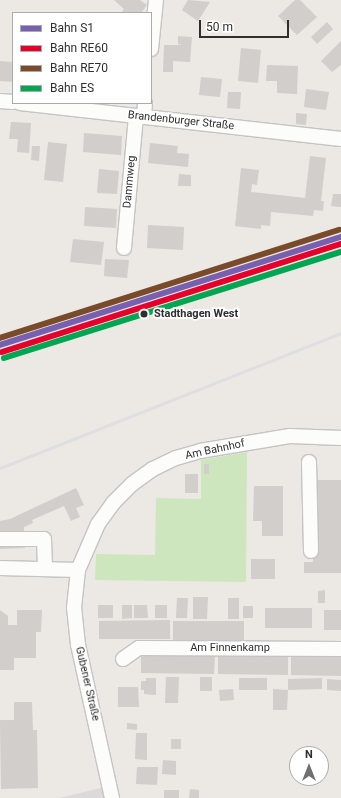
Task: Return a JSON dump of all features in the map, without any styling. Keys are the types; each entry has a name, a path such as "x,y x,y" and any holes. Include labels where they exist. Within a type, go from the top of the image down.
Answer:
{"street":[{"path":"152,39 156,0"},
{"path":"0,101 12,102"},
{"name":"Brandenburger Straße","path":"29,104 341,139"},
{"name":"Dammweg","path":"124,248 140,117 145,104"},
{"name":"Am Bahnhof","path":"78,570 92,535 106,513 119,496 153,469 176,458 227,446 290,436 341,438"},
{"path":"309,462 311,551"},
{"path":"0,539 44,539 45,568"},
{"path":"0,568 78,570"},
{"name":"Gubener Straße","path":"78,570 74,608 78,645 112,798"},
{"name":"Am Finnenkamp","path":"123,659 139,648 341,649"}],"shaded area":[{"path":"105,787 107,798 59,798"}],"green space":[{"path":"247,452 246,582 95,580 96,554 155,555 156,498 201,499 201,460"}],"building":[{"path":"114,0 140,0 147,5 142,12 123,12 122,11 124,9"},
{"path":"188,0 210,2 198,21 182,10"},
{"path":"295,0 300,0 317,17 297,35 278,16"},
{"path":"327,22 333,29 317,44 311,37"},
{"path":"178,36 192,37 190,62 173,61 173,72 163,72 164,45 182,45 178,44"},
{"path":"341,41 341,65 332,72 321,61"},
{"path":"241,48 261,50 258,83 238,81"},
{"path":"0,61 12,62 12,82 0,81"},
{"path":"267,65 298,66 297,94 277,93 277,81 266,81"},
{"path":"201,77 222,79 220,97 199,95"},
{"path":"306,89 329,92 326,110 304,107"},
{"path":"228,92 241,92 240,109 227,108"},
{"path":"296,113 307,114 306,125 296,124"},
{"path":"11,122 31,123 29,153 17,152 18,139 9,139"},
{"path":"84,133 122,136 121,155 83,152"},
{"path":"48,142 67,144 63,182 44,180"},
{"path":"150,143 178,146 177,153 189,154 188,167 148,163"},
{"path":"32,146 40,146 39,161 31,160"},
{"path":"310,156 326,158 321,201 324,201 323,211 314,210 313,216 271,212 270,226 261,225 261,229 235,226 241,168 259,170 257,185 252,184 251,192 305,198"},
{"path":"99,169 119,171 117,194 97,193"},
{"path":"179,174 191,175 191,186 178,186"},
{"path":"333,194 341,194 341,207 331,206"},
{"path":"85,207 117,209 116,228 84,226"},
{"path":"148,225 184,227 183,250 147,248"},
{"path":"73,239 104,242 101,265 70,262"},
{"path":"105,259 129,260 127,278 104,276"},
{"path":"204,464 209,464 209,474 204,474"},
{"path":"185,474 198,474 198,493 185,493"},
{"path":"313,480 341,480 341,573 304,573 304,562 313,562"},
{"path":"254,486 283,486 283,536 262,536 262,521 253,521"},
{"path":"76,488 84,505 76,508 80,517 71,521 64,506 32,520 33,523 24,527 25,548 0,549 0,521 10,519"},
{"path":"251,559 275,559 275,579 251,579"},
{"path":"325,590 325,603 318,603 318,591"},
{"path":"193,597 208,597 207,619 193,619"},
{"path":"177,598 188,598 187,618 176,618"},
{"path":"228,598 239,598 239,619 228,619"},
{"path":"98,605 113,605 113,618 98,618"},
{"path":"122,605 132,605 132,618 122,619"},
{"path":"134,605 147,605 148,618 134,618"},
{"path":"155,605 167,605 167,618 155,618"},
{"path":"243,606 253,606 253,618 243,618"},
{"path":"265,608 312,608 312,628 265,628"},
{"path":"0,610 8,616 8,625 17,625 17,610 42,610 41,632 36,632 36,658 14,658 14,670 0,670"},
{"path":"324,610 341,610 341,630 324,630"},
{"path":"170,620 170,639 99,639 99,621"},
{"path":"173,621 244,621 244,640 173,640"},
{"path":"141,654 215,655 214,674 141,673"},
{"path":"218,655 288,656 288,675 218,674"},
{"path":"291,657 341,657 341,676 291,675"},
{"path":"166,677 179,677 178,703 165,703"},
{"path":"200,677 212,677 212,691 200,691"},
{"path":"146,678 156,678 156,695 144,694 144,690 141,690 141,681 146,681"},
{"path":"239,678 267,678 267,690 239,690"},
{"path":"322,678 322,689 288,690 288,679"},
{"path":"327,679 341,680 341,691 327,690"},
{"path":"118,687 138,687 139,707 118,707"},
{"path":"233,689 234,700 220,701 219,690"},
{"path":"273,689 288,690 287,710 273,710"},
{"path":"14,702 32,702 33,730 37,730 38,788 1,789 0,720 14,720"},
{"path":"127,723 137,724 137,730 127,729"},
{"path":"136,733 147,733 147,760 135,759"},
{"path":"171,739 181,739 181,749 171,749"},
{"path":"163,760 176,761 176,775 162,774"},
{"path":"137,767 158,767 157,785 136,784"},
{"path":"190,789 199,790 199,798 189,798"},
{"path":"164,790 179,790 179,798 164,798"}],"railway":[{"path":"0,468 341,333"}],"rail line":[{"name":"RE70","path":"0,338 339,230"},
{"name":"S1","path":"0,345 341,237"},
{"name":"RE60","path":"2,352 341,244"},
{"name":"ES","path":"4,358 341,252"}],"place":[{"name":"Stadthagen West","path":"144,314"}]}
